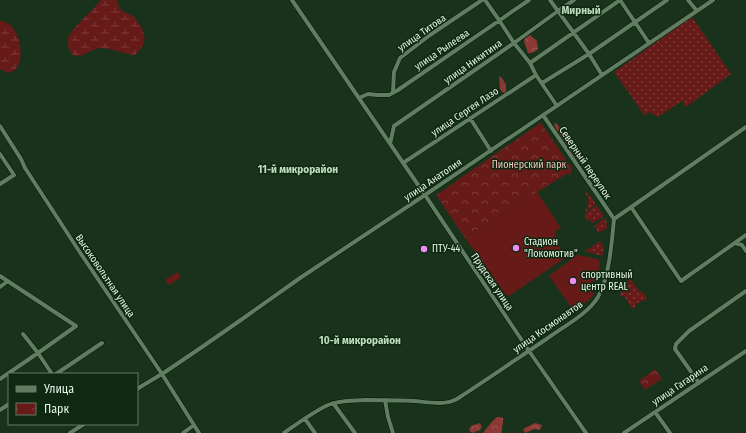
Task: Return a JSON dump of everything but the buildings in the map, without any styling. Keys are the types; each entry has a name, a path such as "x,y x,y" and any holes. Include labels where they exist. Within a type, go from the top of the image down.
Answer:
{"street":[{"name":"Прудская улица","path":"292,0 586,433"},
{"path":"484,0 530,63 536,75 557,106"},
{"name":"улица Титова","path":"393,92 394,72 400,58 430,35 484,0"},
{"name":"улица Рылеева","path":"359,98 368,94 389,95 529,0"},
{"path":"550,0 589,54 602,75"},
{"name":"улица Никитина","path":"390,144 394,126 574,0"},
{"path":"530,63 620,0 649,43"},
{"path":"542,83 589,54 667,0"},
{"path":"688,0 697,11"},
{"name":"улица Анатолия","path":"138,388 162,374 300,278 491,151 713,0"},
{"name":"улица Сергея Лазо","path":"403,163 536,75"},
{"name":"Северный переулок","path":"543,115 614,220"},
{"path":"470,118 491,151"},
{"name":"Высоковольтная улица","path":"0,126 1,131 21,159 25,168 79,251 162,374 199,433"},
{"path":"614,220 746,127"},
{"path":"0,154 14,175 0,184"},
{"path":"631,207 681,281 746,236"},
{"name":"улица Космонавтов","path":"284,433 333,403 346,401 385,400 437,403 451,402 457,399 590,308 597,299 602,286 609,259 614,220"},
{"path":"735,243 742,245 746,251"},
{"path":"0,276 76,326 9,373"},
{"path":"0,287 8,281"},
{"path":"699,383 675,349 676,344 689,331 746,291"},
{"path":"23,334 51,373"},
{"path":"57,373 102,342"},
{"name":"улица Гагарина","path":"624,433 746,351"},
{"path":"385,400 393,433"},
{"path":"333,403 355,433"},
{"path":"655,412 670,433"},
{"path":"305,419 315,433"},
{"path":"70,433 82,425"},
{"path":"183,433 194,426"}],"green space":[{"path":"101,0 117,0 121,10 134,17 141,27 145,39 143,46 135,55 100,48 77,56 72,54 69,48 68,39 72,31"},
{"path":"692,17 731,74 686,107 682,101 658,117 649,112 645,116 614,72"},
{"path":"0,21 6,22 14,30 17,35 21,54 18,66 14,71 8,73 0,69"},
{"path":"530,35 537,41 538,49 528,53 524,41 526,37"},
{"path":"499,76 506,85 506,92 504,93 500,89"},
{"name":"Пионерский парк","path":"540,123 571,167 572,170 570,176 568,173 465,238 436,195"},
{"path":"554,123 557,124 582,162 581,163 578,161 555,127"},
{"name":"Стадион \"Локомотив\"","path":"537,192 561,228 555,231 555,236 565,258 509,296 505,294 465,238"},
{"path":"587,192 596,204 585,211 588,202 588,198 585,193"},
{"path":"596,206 603,217 592,223 590,220 588,221 585,213"},
{"path":"605,218 607,228 599,233 594,226"},
{"path":"600,241 604,248 602,256 585,251"},
{"name":"спортивный центр REAL","path":"577,255 598,259 600,263 598,278 588,285 594,294 574,311 549,276"},
{"path":"177,272 181,277 169,285 165,280"},
{"path":"629,278 639,291 642,291 647,298 645,301 643,300 635,305 634,309 624,296 622,297 620,295 623,290 626,291"},
{"path":"655,369 662,379 645,390 639,381"},
{"path":"497,417 503,418 502,433 483,433 492,422"},
{"path":"480,423 481,429 479,431 474,433 469,430 471,426"},
{"path":"535,423 542,425 540,430 534,429 525,433 523,429"}],"place":[{"name":"Стадион \"Локомотив\"","path":"516,248"},
{"name":"ПТУ-44","path":"424,249"},
{"name":"спортивный центр REAL","path":"573,281"}],"district":[{"name":"Мирный","path":"581,10"},
{"name":"11-й микрорайон","path":"298,169"},
{"name":"10-й микрорайон","path":"360,340"}]}
